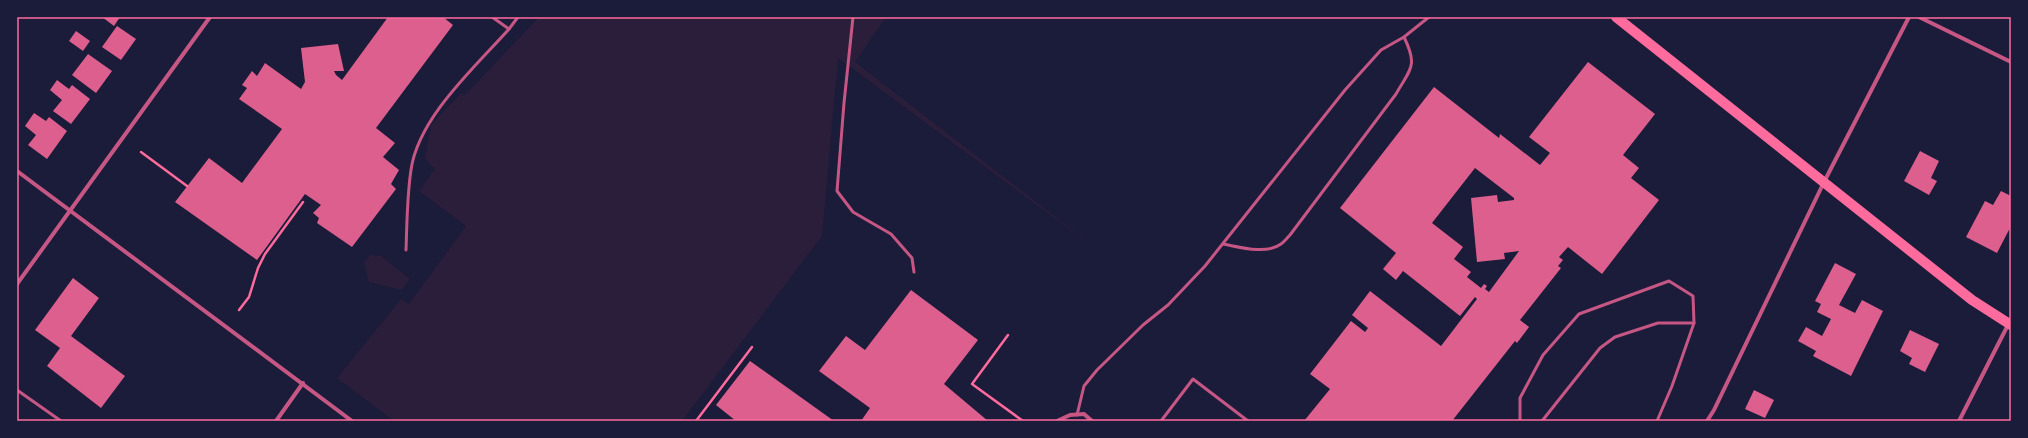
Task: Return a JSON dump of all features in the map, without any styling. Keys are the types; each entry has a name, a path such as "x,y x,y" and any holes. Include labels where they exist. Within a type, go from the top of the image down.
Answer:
{"main road":[{"path":"1616,17 1972,300 2010,322"}],"street":[{"path":"17,284 210,17"},
{"path":"1706,421 1718,403 1824,182 1909,17"},
{"path":"1919,17 2011,62"},
{"path":"17,171 352,421"},
{"path":"1959,421 2010,322"},
{"path":"276,421 303,383"},
{"path":"1056,421 1070,415 1084,414 1092,421"}],"lane":[{"path":"492,17 509,29"},
{"path":"406,250 411,169 424,130 452,91 509,29 518,17"},
{"path":"853,17 837,191 853,212 891,234 912,258 914,272"},
{"path":"1077,415 1084,386 1096,370 1143,325 1168,306 1223,244 1345,90 1381,50 1404,37 1429,17"},
{"path":"1223,244 1250,249 1270,248 1281,244 1290,235 1396,94 1412,67 1413,57 1404,37"},
{"path":"1520,421 1520,398 1543,355 1578,314 1669,281 1693,296 1694,323 1672,386 1657,421"},
{"path":"1542,421 1600,348 1615,337 1658,323 1694,323"},
{"path":"1161,421 1193,379 1248,421"},
{"path":"17,390 61,421"}],"path":[{"path":"141,152 187,186"},
{"path":"239,310 249,297 258,268 265,254 303,202"},
{"path":"1008,335 972,384 1023,421"},
{"path":"696,421 752,347"}],"shaded area":[{"path":"539,17 886,17 855,62 1106,256 838,58 822,236 682,421 394,421 337,378 401,299 409,304 466,226 419,191 435,169 425,159 431,125 461,93 464,96"},
{"path":"370,255 381,256 410,279 401,290 369,282 364,263"}],"building":[{"path":"102,17 120,17 114,26"},
{"path":"388,17 443,17 453,25 376,128 395,143 383,157 399,170 391,184 396,189 352,247 317,223 319,218 313,213 321,205 305,194 257,260 175,202 209,158 242,183 282,129 239,99 247,88 242,85 252,71 257,76 265,63 301,89 305,82 301,48 338,44 344,71 334,71 342,80"},
{"path":"117,26 136,39 121,60 102,47"},
{"path":"76,31 90,41 83,51 69,41"},
{"path":"88,54 112,71 96,93 72,75"},
{"path":"1588,62 1655,114 1623,155 1639,168 1631,178 1659,200 1602,274 1568,247 1559,257 1563,260 1558,266 1561,268 1520,320 1529,327 1517,343 1515,341 1452,421 1304,421 1330,389 1310,374 1351,321 1365,332 1368,328 1352,315 1370,291 1441,346 1477,299 1475,297 1460,316 1403,271 1396,280 1383,269 1396,253 1340,208 1434,87 1499,138 1500,134 1540,165 1550,153 1529,137","holes":["1475,168 1514,198 1514,200 1498,202 1497,195 1471,198 1477,262 1505,259 1504,253 1519,251 1489,292 1485,289 1487,286 1484,284 1481,288 1467,277 1471,272 1454,259 1463,247 1432,223"]},
{"path":"57,80 69,89 72,85 90,99 71,124 53,111 62,100 50,90"},
{"path":"34,113 46,121 49,117 67,131 47,159 28,145 36,135 25,126"},
{"path":"1920,151 1939,161 1931,178 1937,181 1929,195 1904,181"},
{"path":"2001,191 2011,196 2011,226 1997,253 1966,237 1985,201 1993,205"},
{"path":"1835,263 1856,274 1839,305 1855,313 1862,300 1883,311 1851,376 1813,356 1816,351 1798,341 1806,327 1822,336 1831,319 1817,312 1821,304 1815,301"},
{"path":"73,278 99,298 71,336 125,376 101,408 47,366 60,348 35,330"},
{"path":"911,290 978,340 944,384 988,421 861,421 870,408 819,371 846,336 865,350"},
{"path":"1910,330 1939,344 1925,372 1909,364 1912,358 1900,351"},
{"path":"750,361 834,421 736,421 716,405"},
{"path":"1754,390 1774,400 1765,418 1745,409"}]}
